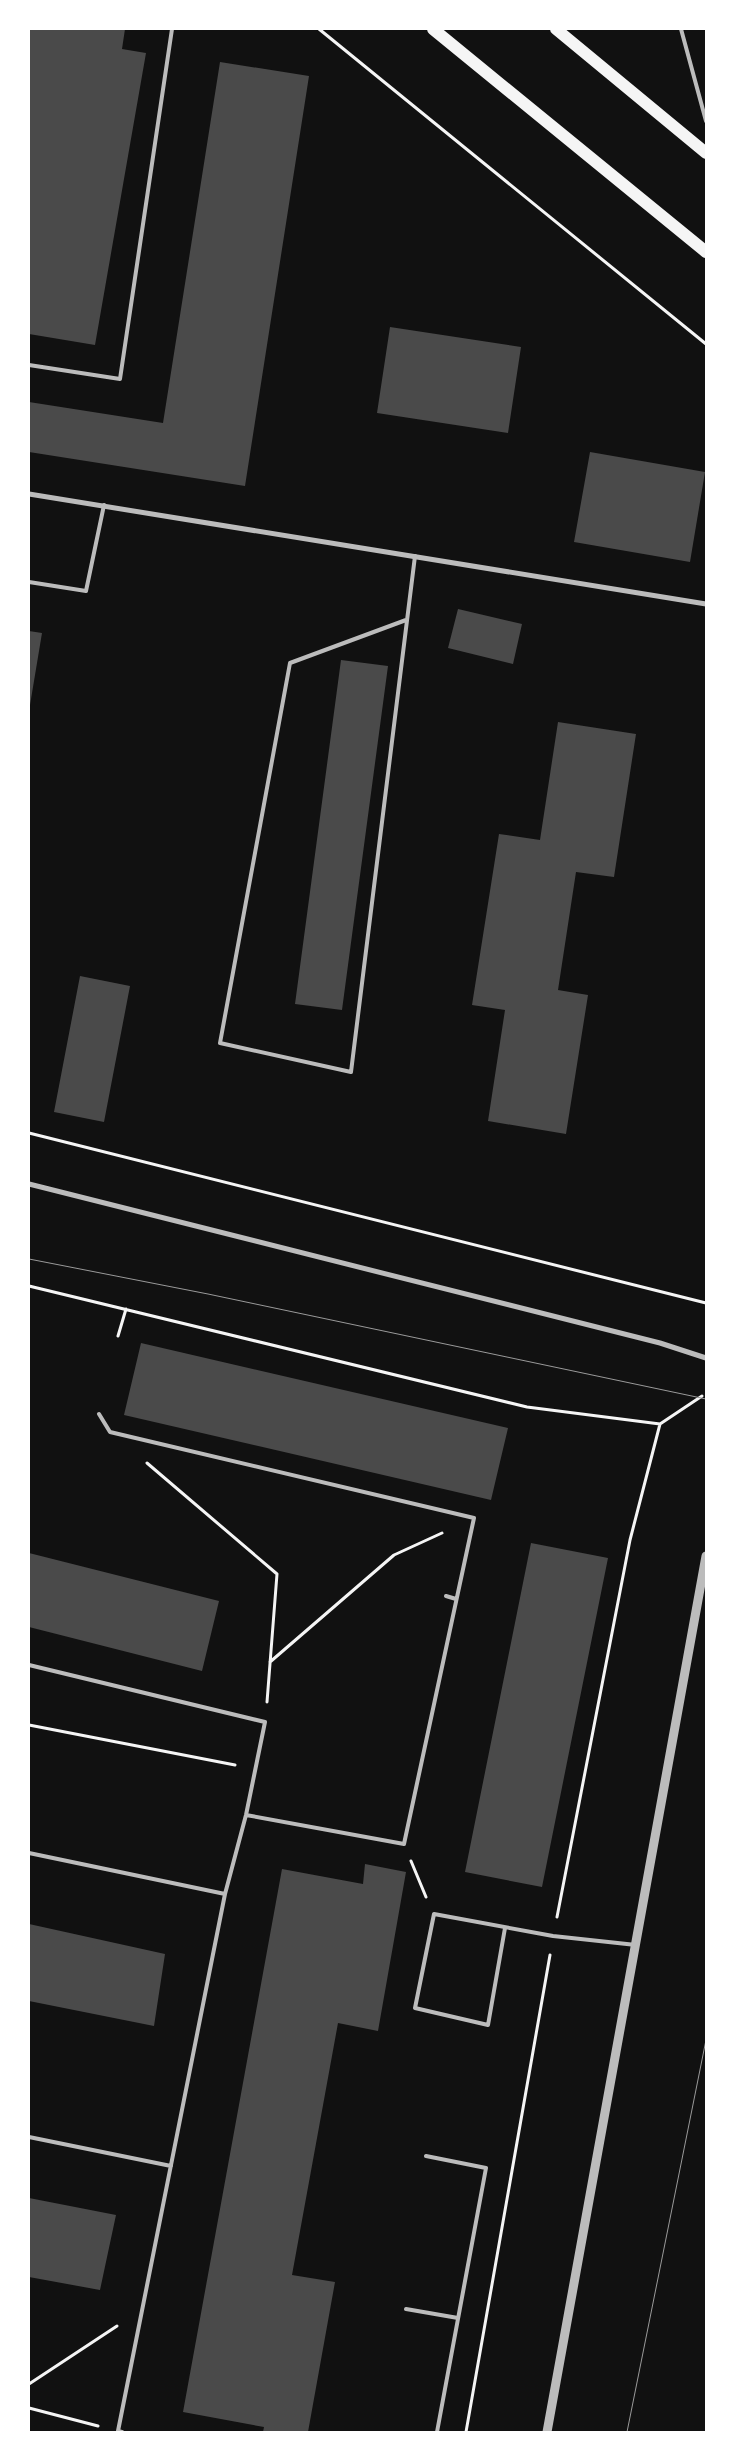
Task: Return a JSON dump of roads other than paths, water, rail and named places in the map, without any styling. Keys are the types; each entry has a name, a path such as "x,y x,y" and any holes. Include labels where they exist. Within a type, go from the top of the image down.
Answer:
{"main road":[{"path":"432,29 706,252"},
{"path":"556,29 706,153"}],"street":[{"path":"29,494 706,604"},
{"path":"29,1184 660,1343 706,1358"},
{"path":"547,2432 706,1556"}],"lane":[{"path":"29,365 120,379 172,29"},
{"path":"681,29 706,121"},
{"path":"29,582 86,591 104,506"},
{"path":"406,620 290,662 220,1043 351,1072 415,556"},
{"path":"99,1414 110,1432 474,1518 404,1844 246,1816"},
{"path":"446,1596 456,1599"},
{"path":"29,1665 265,1722 246,1816 225,1894 120,2432"},
{"path":"29,1853 225,1894"},
{"path":"505,1928 488,2025 415,2008 434,1914 553,1936 636,1945"},
{"path":"29,2137 171,2166"},
{"path":"426,2156 486,2168 437,2432"},
{"path":"406,2309 458,2318"}],"tram line":[{"path":"29,1259 208,1294 706,1399"},
{"path":"627,2432 706,2040"}]}
